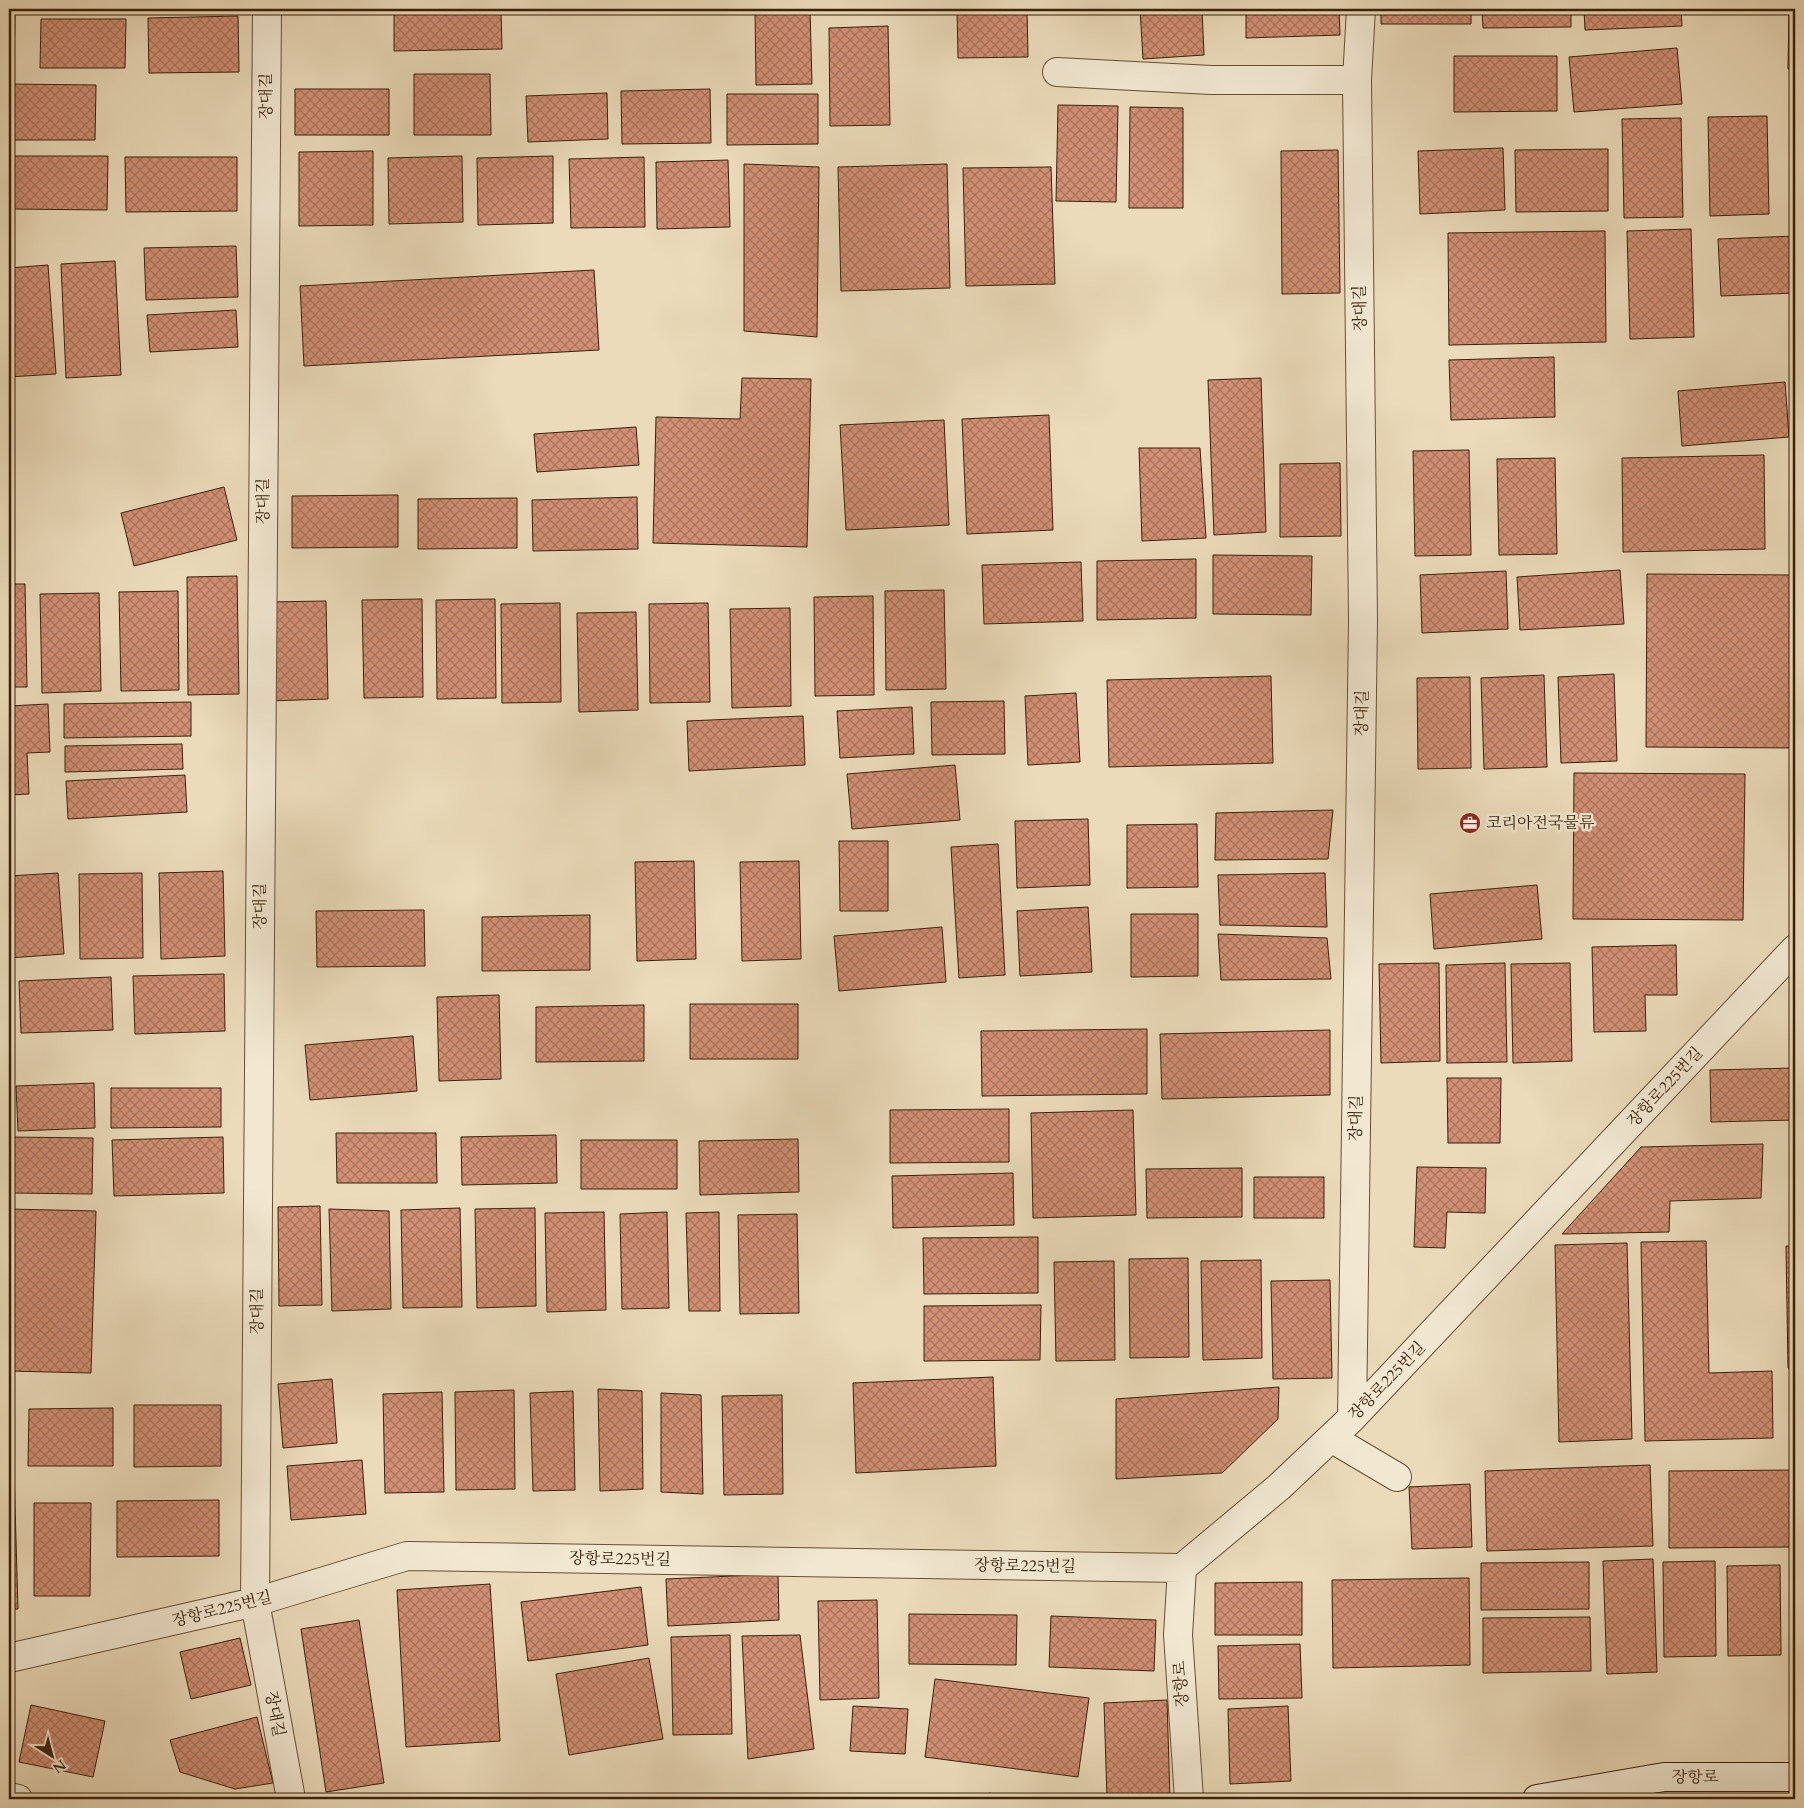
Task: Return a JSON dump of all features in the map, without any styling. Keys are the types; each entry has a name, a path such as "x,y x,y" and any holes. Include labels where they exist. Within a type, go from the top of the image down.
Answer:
{"street":[{"name":"장대길","path":"267,9 255,1602 291,1799"},
{"name":"장대길","path":"1352,1418 1364,620 1357,80 1361,9"},
{"path":"1056,72 1211,80 1357,80"},
{"name":"장항로225번길","path":"9,1658 255,1602 407,1556 1182,1568 1279,1487 1352,1418 1795,949"},
{"path":"1331,1438 1397,1477"},
{"name":"장항로","path":"1182,1568 1178,1635 1189,1799"},
{"name":"장항로","path":"1537,1799 1664,1777 1795,1777"},
{"path":"9,1797 18,1799"}],"building":[{"path":"394,9 501,9 502,49 394,51"},
{"path":"810,9 812,84 756,85 755,10"},
{"path":"957,9 1027,9 1028,57 958,58"},
{"path":"1140,9 1202,9 1204,55 1143,59"},
{"path":"1246,9 1339,9 1340,35 1246,38"},
{"path":"1381,9 1471,9 1471,24 1381,24"},
{"path":"1482,9 1571,9 1571,27 1483,28"},
{"path":"1584,9 1681,9 1682,26 1585,30"},
{"path":"1789,9 1795,9 1795,69 1788,69"},
{"path":"9,14 15,14 14,65 9,65"},
{"path":"238,16 239,72 149,73 148,18"},
{"path":"41,19 126,19 125,68 40,68"},
{"path":"888,26 890,125 830,126 829,28"},
{"path":"1677,48 1682,104 1574,112 1569,57"},
{"path":"1454,56 1557,56 1557,111 1454,112"},
{"path":"414,74 490,74 491,135 414,135"},
{"path":"9,84 96,85 95,140 9,140"},
{"path":"295,89 389,89 389,135 295,135"},
{"path":"710,89 711,143 622,144 621,91"},
{"path":"607,93 608,139 528,142 526,96"},
{"path":"727,94 818,94 818,144 727,145"},
{"path":"1058,105 1118,106 1116,202 1056,201"},
{"path":"1130,107 1183,108 1183,208 1129,208"},
{"path":"1767,116 1769,214 1710,216 1708,117"},
{"path":"1681,118 1683,217 1624,218 1622,119"},
{"path":"1503,148 1505,210 1420,214 1418,151"},
{"path":"1608,149 1608,211 1516,212 1515,150"},
{"path":"1338,150 1340,293 1282,294 1281,151"},
{"path":"373,151 373,225 299,226 299,152"},
{"path":"9,156 108,156 107,210 9,209"},
{"path":"462,156 463,222 389,224 388,158"},
{"path":"553,156 553,223 478,225 477,158"},
{"path":"125,157 237,157 237,211 126,212"},
{"path":"644,157 645,227 571,228 569,159"},
{"path":"728,160 730,227 657,229 656,162"},
{"path":"744,164 819,167 817,337 744,331"},
{"path":"947,164 950,288 841,291 838,167"},
{"path":"1051,167 1055,284 966,286 963,168"},
{"path":"1691,229 1694,337 1630,339 1627,231"},
{"path":"1605,231 1606,342 1449,345 1448,233"},
{"path":"1795,236 1795,293 1721,296 1718,239"},
{"path":"236,246 238,297 146,300 144,248"},
{"path":"115,261 121,375 66,378 61,264"},
{"path":"48,265 56,374 9,377 9,268"},
{"path":"594,270 599,350 304,366 300,286"},
{"path":"236,310 238,347 150,352 147,315"},
{"path":"1554,357 1555,417 1451,420 1449,360"},
{"path":"742,378 811,379 807,547 653,543 656,417 740,419"},
{"path":"1261,378 1266,532 1214,535 1208,380"},
{"path":"1785,382 1789,437 1682,446 1678,391"},
{"path":"1049,415 1053,530 967,534 962,419"},
{"path":"944,420 949,525 846,530 840,425"},
{"path":"636,427 639,465 537,472 534,434"},
{"path":"1139,448 1200,448 1206,538 1142,541"},
{"path":"1469,450 1471,555 1415,556 1413,451"},
{"path":"1764,455 1765,549 1623,552 1622,458"},
{"path":"1555,458 1557,554 1499,555 1497,459"},
{"path":"1340,463 1341,536 1280,537 1280,464"},
{"path":"224,487 237,540 134,566 121,513"},
{"path":"398,495 398,547 292,548 292,496"},
{"path":"637,497 638,549 533,551 532,500"},
{"path":"517,498 517,548 418,549 418,499"},
{"path":"1213,555 1312,556 1311,615 1213,614"},
{"path":"1196,559 1196,618 1097,620 1097,561"},
{"path":"1081,562 1083,621 984,624 982,565"},
{"path":"1620,570 1624,624 1520,630 1517,577"},
{"path":"1506,571 1508,629 1422,633 1420,575"},
{"path":"1647,574 1795,575 1795,748 1646,747"},
{"path":"237,576 239,694 188,695 187,577"},
{"path":"9,584 25,584 27,687 9,687"},
{"path":"944,590 946,689 886,690 885,591"},
{"path":"178,591 179,690 121,691 119,592"},
{"path":"99,593 101,691 42,693 40,594"},
{"path":"873,596 874,695 815,696 814,597"},
{"path":"422,599 423,697 364,698 362,600"},
{"path":"495,599 496,698 437,699 436,600"},
{"path":"326,601 328,699 269,701 267,602"},
{"path":"560,603 561,702 502,703 501,604"},
{"path":"708,603 710,702 650,703 649,604"},
{"path":"790,608 791,706 732,708 730,609"},
{"path":"636,612 638,710 579,712 577,613"},
{"path":"1614,674 1617,761 1561,763 1558,677"},
{"path":"1544,675 1547,767 1484,769 1481,678"},
{"path":"1271,676 1273,763 1109,767 1107,680"},
{"path":"1470,677 1471,768 1418,769 1417,678"},
{"path":"1076,693 1080,762 1028,765 1025,696"},
{"path":"1004,701 1005,754 932,755 931,702"},
{"path":"191,702 191,736 64,738 64,704"},
{"path":"48,704 50,752 27,753 29,794 9,795 9,706"},
{"path":"912,707 914,754 840,758 837,711"},
{"path":"803,716 805,765 689,771 687,721"},
{"path":"182,744 183,769 65,772 65,746"},
{"path":"955,765 960,820 852,829 847,774"},
{"path":"1574,773 1745,774 1743,920 1573,919"},
{"path":"185,775 187,812 68,819 66,781"},
{"path":"1333,810 1328,859 1215,860 1216,813"},
{"path":"1088,819 1090,885 1017,888 1015,821"},
{"path":"1197,824 1198,887 1127,888 1127,825"},
{"path":"839,841 888,841 888,911 840,911"},
{"path":"998,844 1005,975 959,978 951,847"},
{"path":"694,861 696,959 637,961 635,862"},
{"path":"799,861 801,959 742,961 740,862"},
{"path":"223,871 225,956 161,959 159,873"},
{"path":"58,873 64,954 9,958 9,876"},
{"path":"142,873 143,958 80,959 79,874"},
{"path":"1325,873 1327,927 1220,925 1218,875"},
{"path":"1537,885 1542,939 1434,949 1430,894"},
{"path":"1088,907 1092,972 1020,976 1017,911"},
{"path":"424,910 425,966 317,967 316,911"},
{"path":"1131,914 1198,914 1198,976 1131,977"},
{"path":"590,915 590,970 482,971 482,917"},
{"path":"942,927 946,982 839,991 834,936"},
{"path":"1218,934 1327,938 1331,979 1221,980"},
{"path":"1676,945 1677,995 1645,995 1646,1031 1594,1032 1592,947"},
{"path":"1439,963 1440,1061 1381,1063 1379,964"},
{"path":"1505,963 1507,1062 1447,1063 1446,965"},
{"path":"1570,963 1572,1061 1513,1063 1511,964"},
{"path":"224,974 225,1031 135,1034 133,976"},
{"path":"111,977 113,1030 21,1033 19,981"},
{"path":"499,995 501,1079 439,1081 437,997"},
{"path":"690,1004 798,1004 798,1059 690,1059"},
{"path":"644,1005 644,1061 536,1062 536,1007"},
{"path":"1147,1029 1147,1094 982,1096 981,1031"},
{"path":"1330,1030 1330,1095 1162,1099 1160,1034"},
{"path":"413,1036 417,1091 310,1100 305,1045"},
{"path":"1795,1068 1795,1120 1711,1122 1710,1070"},
{"path":"1447,1078 1501,1078 1500,1143 1448,1143"},
{"path":"94,1083 95,1128 18,1131 16,1086"},
{"path":"111,1088 221,1088 221,1127 111,1128"},
{"path":"1009,1109 1009,1162 890,1163 890,1110"},
{"path":"1133,1110 1136,1215 1033,1218 1031,1113"},
{"path":"336,1133 436,1133 437,1183 337,1183"},
{"path":"556,1135 557,1183 462,1185 461,1137"},
{"path":"9,1137 93,1138 92,1194 9,1193"},
{"path":"223,1137 224,1193 114,1196 112,1140"},
{"path":"798,1139 799,1192 700,1195 699,1141"},
{"path":"581,1140 677,1140 677,1189 581,1189"},
{"path":"1763,1144 1761,1198 1670,1201 1669,1232 1562,1234 1641,1147"},
{"path":"1417,1167 1486,1168 1485,1213 1447,1212 1445,1248 1414,1247"},
{"path":"1242,1168 1242,1217 1147,1218 1146,1169"},
{"path":"1013,1173 1014,1225 893,1228 892,1176"},
{"path":"1254,1177 1324,1177 1324,1218 1254,1218"},
{"path":"320,1206 322,1305 279,1306 278,1207"},
{"path":"460,1208 462,1307 403,1308 401,1210"},
{"path":"535,1208 536,1306 477,1308 475,1209"},
{"path":"9,1209 96,1211 91,1373 9,1371"},
{"path":"329,1209 389,1211 391,1309 332,1311"},
{"path":"604,1212 606,1310 547,1312 545,1213"},
{"path":"667,1212 669,1308 622,1309 620,1214"},
{"path":"719,1212 720,1311 689,1311 686,1213"},
{"path":"797,1214 799,1313 740,1314 738,1215"},
{"path":"1038,1237 1038,1293 924,1294 923,1238"},
{"path":"1706,1241 1709,1373 1772,1371 1773,1438 1645,1441 1641,1242"},
{"path":"1627,1243 1632,1439 1559,1442 1555,1245"},
{"path":"1786,1246 1795,1246 1795,1368 1788,1368"},
{"path":"1188,1258 1189,1357 1130,1358 1129,1259"},
{"path":"1261,1260 1262,1358 1203,1360 1201,1261"},
{"path":"1114,1261 1115,1360 1056,1361 1054,1262"},
{"path":"1330,1280 1332,1378 1273,1379 1271,1281"},
{"path":"1041,1305 1040,1360 924,1361 924,1306"},
{"path":"993,1377 996,1466 856,1473 853,1383"},
{"path":"332,1379 337,1443 283,1448 278,1384"},
{"path":"1279,1387 1278,1419 1222,1473 1116,1479 1116,1399"},
{"path":"598,1389 642,1391 643,1489 600,1491"},
{"path":"514,1390 515,1489 456,1490 455,1392"},
{"path":"573,1391 575,1490 533,1491 530,1393"},
{"path":"442,1392 444,1492 385,1493 383,1394"},
{"path":"661,1393 701,1395 703,1494 661,1492"},
{"path":"782,1395 783,1494 724,1495 722,1396"},
{"path":"9,1401 12,1401 18,1609 9,1609"},
{"path":"134,1405 221,1405 221,1466 134,1467"},
{"path":"113,1408 113,1466 28,1466 29,1409"},
{"path":"362,1460 366,1514 291,1520 287,1466"},
{"path":"1650,1465 1653,1546 1487,1551 1485,1471"},
{"path":"1795,1470 1795,1547 1669,1548 1669,1471"},
{"path":"1470,1484 1472,1547 1412,1549 1409,1487"},
{"path":"219,1500 219,1556 117,1557 117,1501"},
{"path":"34,1503 91,1503 90,1596 34,1596"},
{"path":"1653,1559 1657,1672 1607,1674 1603,1561"},
{"path":"1715,1561 1716,1656 1664,1657 1663,1562"},
{"path":"1589,1562 1589,1609 1481,1610 1481,1563"},
{"path":"1792,1564 1795,1564 1795,1656"},
{"path":"1780,1565 1781,1655 1728,1656 1727,1566"},
{"path":"778,1574 779,1620 668,1626 666,1579"},
{"path":"1469,1578 1470,1665 1333,1668 1332,1580"},
{"path":"1302,1582 1302,1635 1215,1635 1215,1583"},
{"path":"490,1584 500,1741 406,1747 397,1590"},
{"path":"641,1587 648,1645 528,1661 521,1602"},
{"path":"877,1600 879,1698 820,1700 818,1601"},
{"path":"909,1614 1017,1615 1016,1665 909,1664"},
{"path":"1051,1616 1156,1620 1154,1671 1049,1667"},
{"path":"1590,1617 1591,1671 1483,1673 1483,1618"},
{"path":"359,1620 384,1783 326,1792 301,1629"},
{"path":"730,1635 732,1734 673,1735 671,1637"},
{"path":"800,1635 814,1749 748,1759 742,1636"},
{"path":"240,1638 251,1685 191,1699 180,1652"},
{"path":"1300,1644 1302,1698 1219,1699 1218,1646"},
{"path":"649,1658 663,1739 569,1755 556,1674"},
{"path":"935,1679 1089,1698 1078,1777 925,1757"},
{"path":"1167,1700 1170,1799 1107,1799 1104,1703"},
{"path":"31,1705 105,1721 93,1777 19,1762"},
{"path":"853,1706 908,1709 905,1754 850,1751"},
{"path":"1288,1706 1291,1781 1230,1784 1228,1709"},
{"path":"257,1717 273,1783 235,1789 180,1772 170,1740"},
{"path":"9,1721 11,1721 13,1757 9,1758"},
{"path":"989,1793 1019,1799 988,1799"}],"place":[{"name":"코리아전국물류","path":"1470,823"}]}
